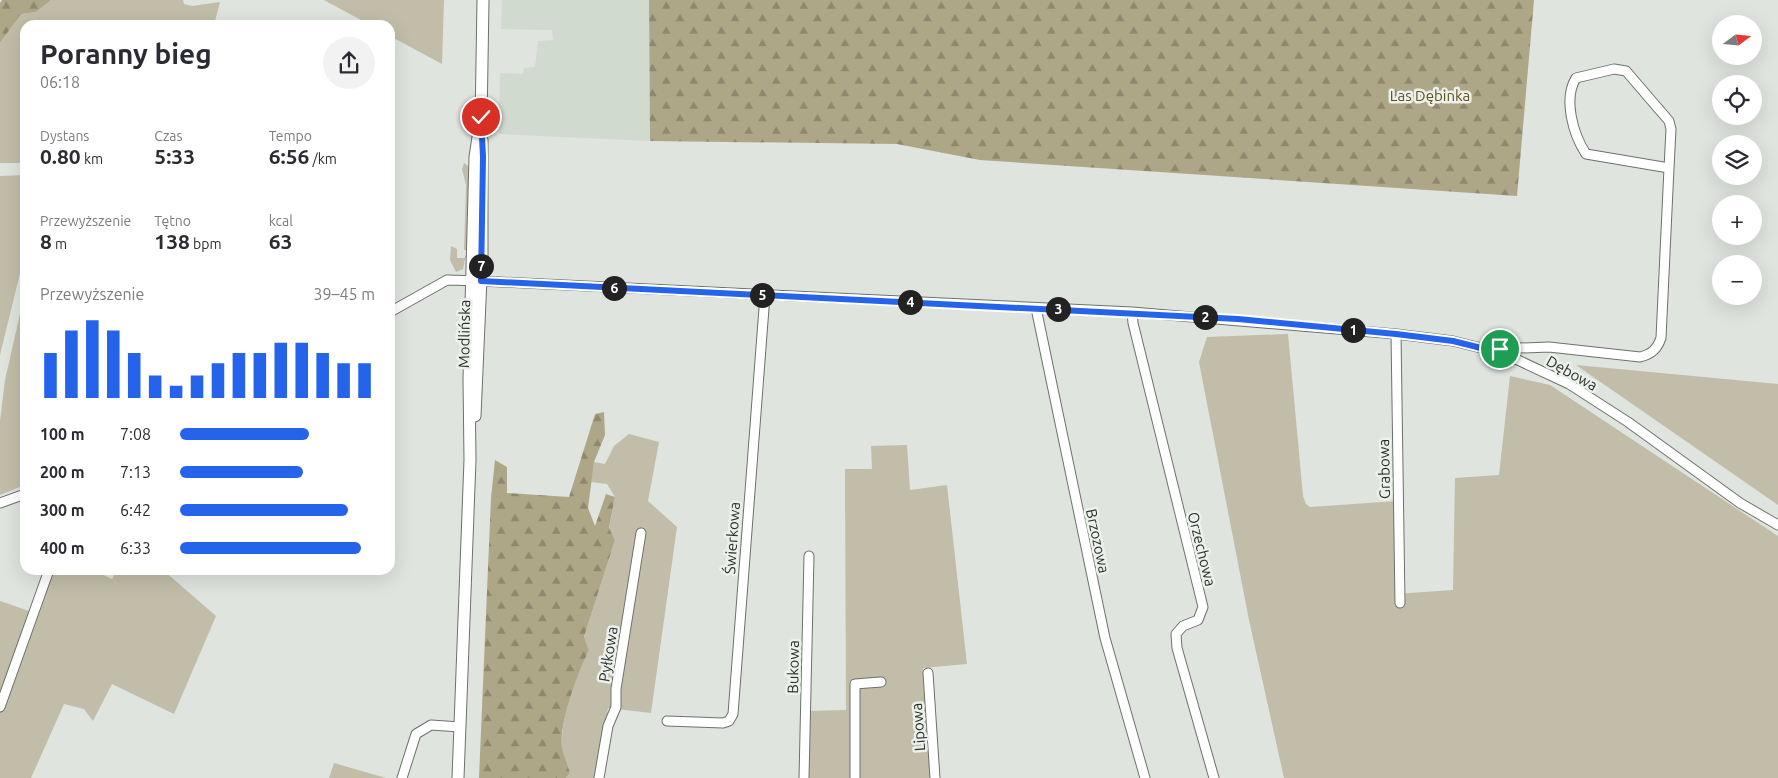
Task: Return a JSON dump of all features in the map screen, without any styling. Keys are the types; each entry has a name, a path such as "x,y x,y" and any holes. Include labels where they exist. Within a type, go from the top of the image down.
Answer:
{"main road":[{"name":"Modlińska","path":"458,778 470,460 477,398 476,281 483,157 481,117 483,0"}],"street":[{"path":"1485,349 1548,347 1640,357 1649,354 1657,348 1661,338 1671,130 1669,121 1626,71 1614,69 1576,78 1570,87 1569,102 1579,143 1586,154 1669,168"},
{"name":"Dębowa","path":"395,309 447,280 1132,312 1396,334 1453,341 1505,354 1569,384 1628,422 1740,503 1778,525"},
{"name":"Świerkowa","path":"667,721 723,723 729,721 733,714 765,295"},
{"name":"Brzozowa","path":"1036,308 1105,638 1145,778"},
{"name":"Orzechowa","path":"1132,312 1135,333 1203,608 1198,620 1183,626 1176,634 1214,778"},
{"name":"Grabowa","path":"1396,334 1400,603"},
{"path":"0,503 20,496"},
{"name":"Pyłkowa","path":"599,778 608,726 616,707 616,689 641,533"},
{"name":"Bukowa","path":"804,778 809,556"},
{"path":"0,706 48,575"},
{"name":"Lipowa","path":"928,673 935,778"},
{"path":"855,778 855,684 881,682"},
{"path":"402,778 416,734 431,726 460,726"}],"shaded area":[{"path":"51,0 183,0 184,4 192,6 220,2 215,20 20,20 20,163 0,163 0,43 21,14 36,12"},
{"path":"324,0 444,0 442,64 395,39 395,20 361,20"},
{"path":"502,0 649,0 650,141 499,134 500,73 523,74 524,68 535,67 538,41 553,40 552,30 501,29"},
{"path":"464,163 471,168 469,250 464,250 466,185 462,169"},
{"path":"20,175 20,273 0,355 0,176"},
{"path":"451,246 457,249 457,258 464,258 466,255 463,269 456,272 450,260"},
{"path":"20,314 20,487 0,495 0,421 5,380"},
{"path":"1288,334 1303,496 1306,504 1310,507 1397,501 1396,594 1453,590 1455,478 1499,475 1510,376 1550,385 1778,536 1778,778 1284,778 1249,620 1199,362 1207,337"},
{"path":"1576,365 1778,384 1778,505"},
{"path":"629,434 659,442 648,501 677,527 651,713 608,708 598,778 566,778 570,773 562,750 562,736 566,711 579,672 589,650 584,637 615,540 609,529 615,497 607,484 591,482 594,462 605,464 614,446"},
{"path":"907,445 910,490 947,485 967,664 923,668 931,778 807,778 809,711 846,710 845,469 872,469 871,446"},
{"path":"46,575 104,575 112,579 114,575 169,575 216,616 174,714 112,684 93,721 84,709 64,704 31,778 0,778 0,601 32,612"},
{"path":"334,763 386,778 329,778"}],"green space":[{"path":"2,0 51,0 36,12 21,14 0,43 0,3"},
{"name":"Las Dębinka","path":"649,0 1534,0 1517,196 980,160 897,144 650,141"},
{"path":"604,412 605,435 594,462 588,508 595,526 606,494 615,497 609,528 615,540 584,637 589,650 575,684 563,725 562,747 570,773 566,778 479,778 491,498 495,460 507,467 507,493 569,497 595,414"}],"route":[{"path":"481,117 483,190 481,281 1132,312 1238,319 1396,334 1453,341 1485,349 1500,349"}]}
